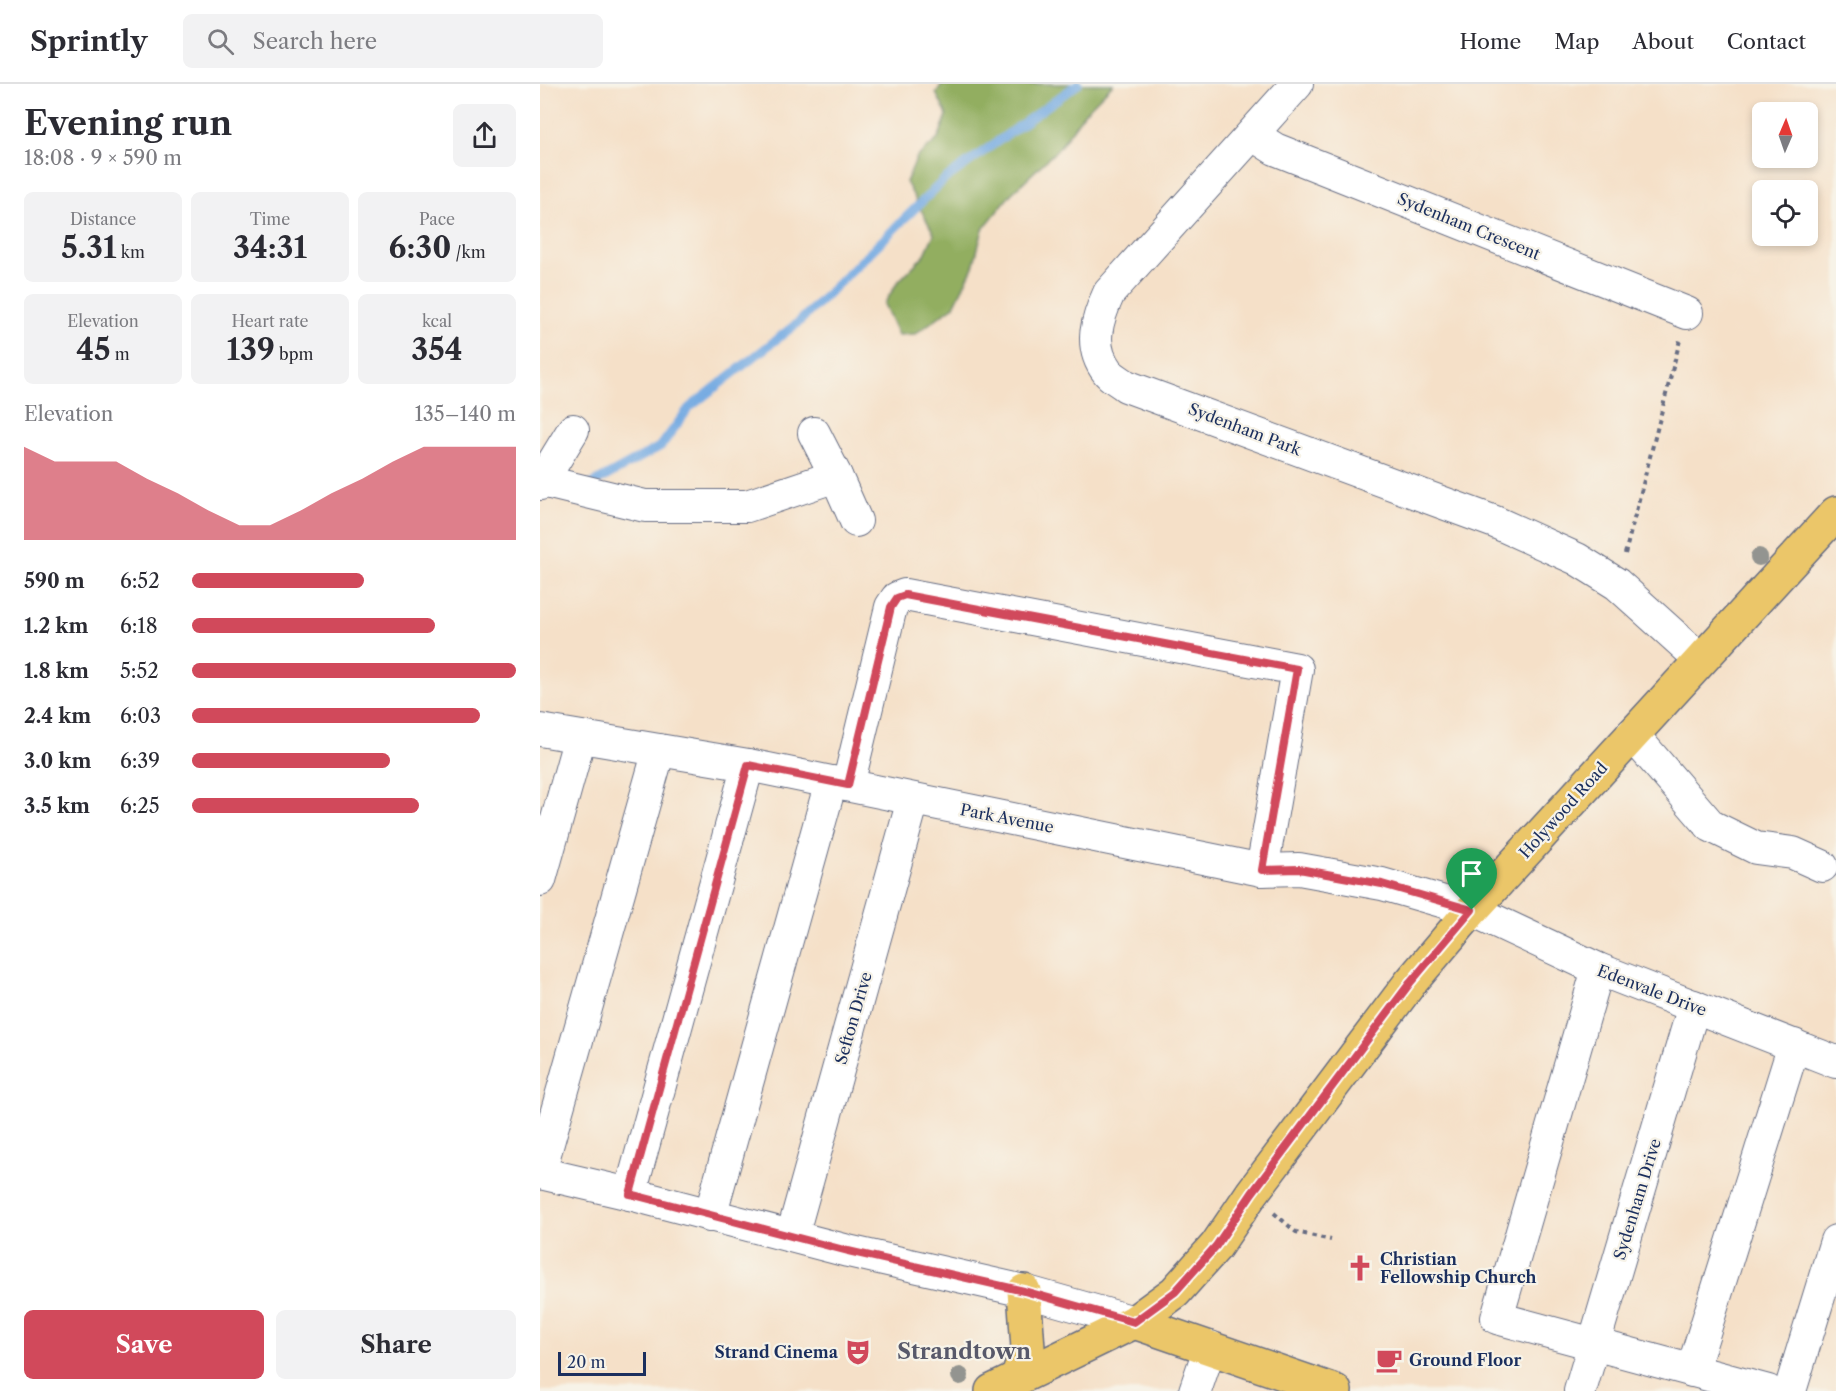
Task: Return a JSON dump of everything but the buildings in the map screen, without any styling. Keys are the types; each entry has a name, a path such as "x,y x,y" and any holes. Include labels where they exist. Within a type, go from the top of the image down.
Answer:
{"main road":[{"name":"Holywood Road","path":"1005,1385 1134,1322 1175,1292 1216,1246 1252,1193 1410,983 1472,910 1836,513"},
{"name":"Holywood Road","path":"1005,1385 1028,1348 1024,1291"},
{"path":"1134,1322 1335,1391"}],"street":[{"name":"Sydenham Park","path":"1298,84 1109,294 1098,316 1095,336 1098,354 1107,372 1126,386 1495,522 1577,559 1617,584 1700,659"},
{"name":"Sydenham Crescent","path":"1253,135 1275,149 1687,313"},
{"path":"573,430 541,482 645,506 747,506 836,476"},
{"path":"814,433 856,521"},
{"path":"710,1216 891,607 897,598 905,595 1297,669 1262,870"},
{"name":"Park Avenue","path":"540,730 748,765 1262,870 1299,869 1382,884 1472,910"},
{"path":"1632,734 1711,826 1756,848 1793,853 1822,866"},
{"path":"540,880 580,737"},
{"path":"659,750 540,1172 710,1216 1024,1291 1134,1322"},
{"path":"630,1194 748,765"},
{"name":"Sefton Drive","path":"792,1236 914,800"},
{"name":"Edenvale Drive","path":"1472,910 1598,969 1836,1062"},
{"path":"1598,969 1497,1318 1768,1391"},
{"name":"Sydenham Drive","path":"1580,1391 1694,1006"},
{"path":"1692,1371 1794,1045"},
{"path":"1790,1391 1836,1241"},
{"path":"1195,1391 1210,1347"}],"path":[{"path":"1617,584 1687,313"},
{"path":"1252,1193 1296,1232 1331,1240"}],"green space":[{"path":"942,84 1113,84 1085,112 1059,148 1011,194 983,229 973,267 954,306 915,334 898,335 884,304 897,283 925,254 934,234 906,182 917,157 938,139 947,115 936,93"}],"waterway":[{"path":"592,484 661,446 689,408 800,321 945,179 1078,84"}],"place":[{"name":"Christian Fellowship Church","path":"1360,1268"},
{"name":"Strand Cinema","path":"858,1352"},
{"name":"Ground Floor","path":"1389,1360"}],"district":[{"name":"Strandtown","path":"964,1351"}],"route":[{"path":"905,595 1297,669 1262,870 1299,869 1382,884 1472,910 1410,983 1252,1193 1216,1246 1175,1292 1134,1322 1024,1291 848,1251 630,1194 748,765 848,785 891,607 897,598 905,595"}]}
